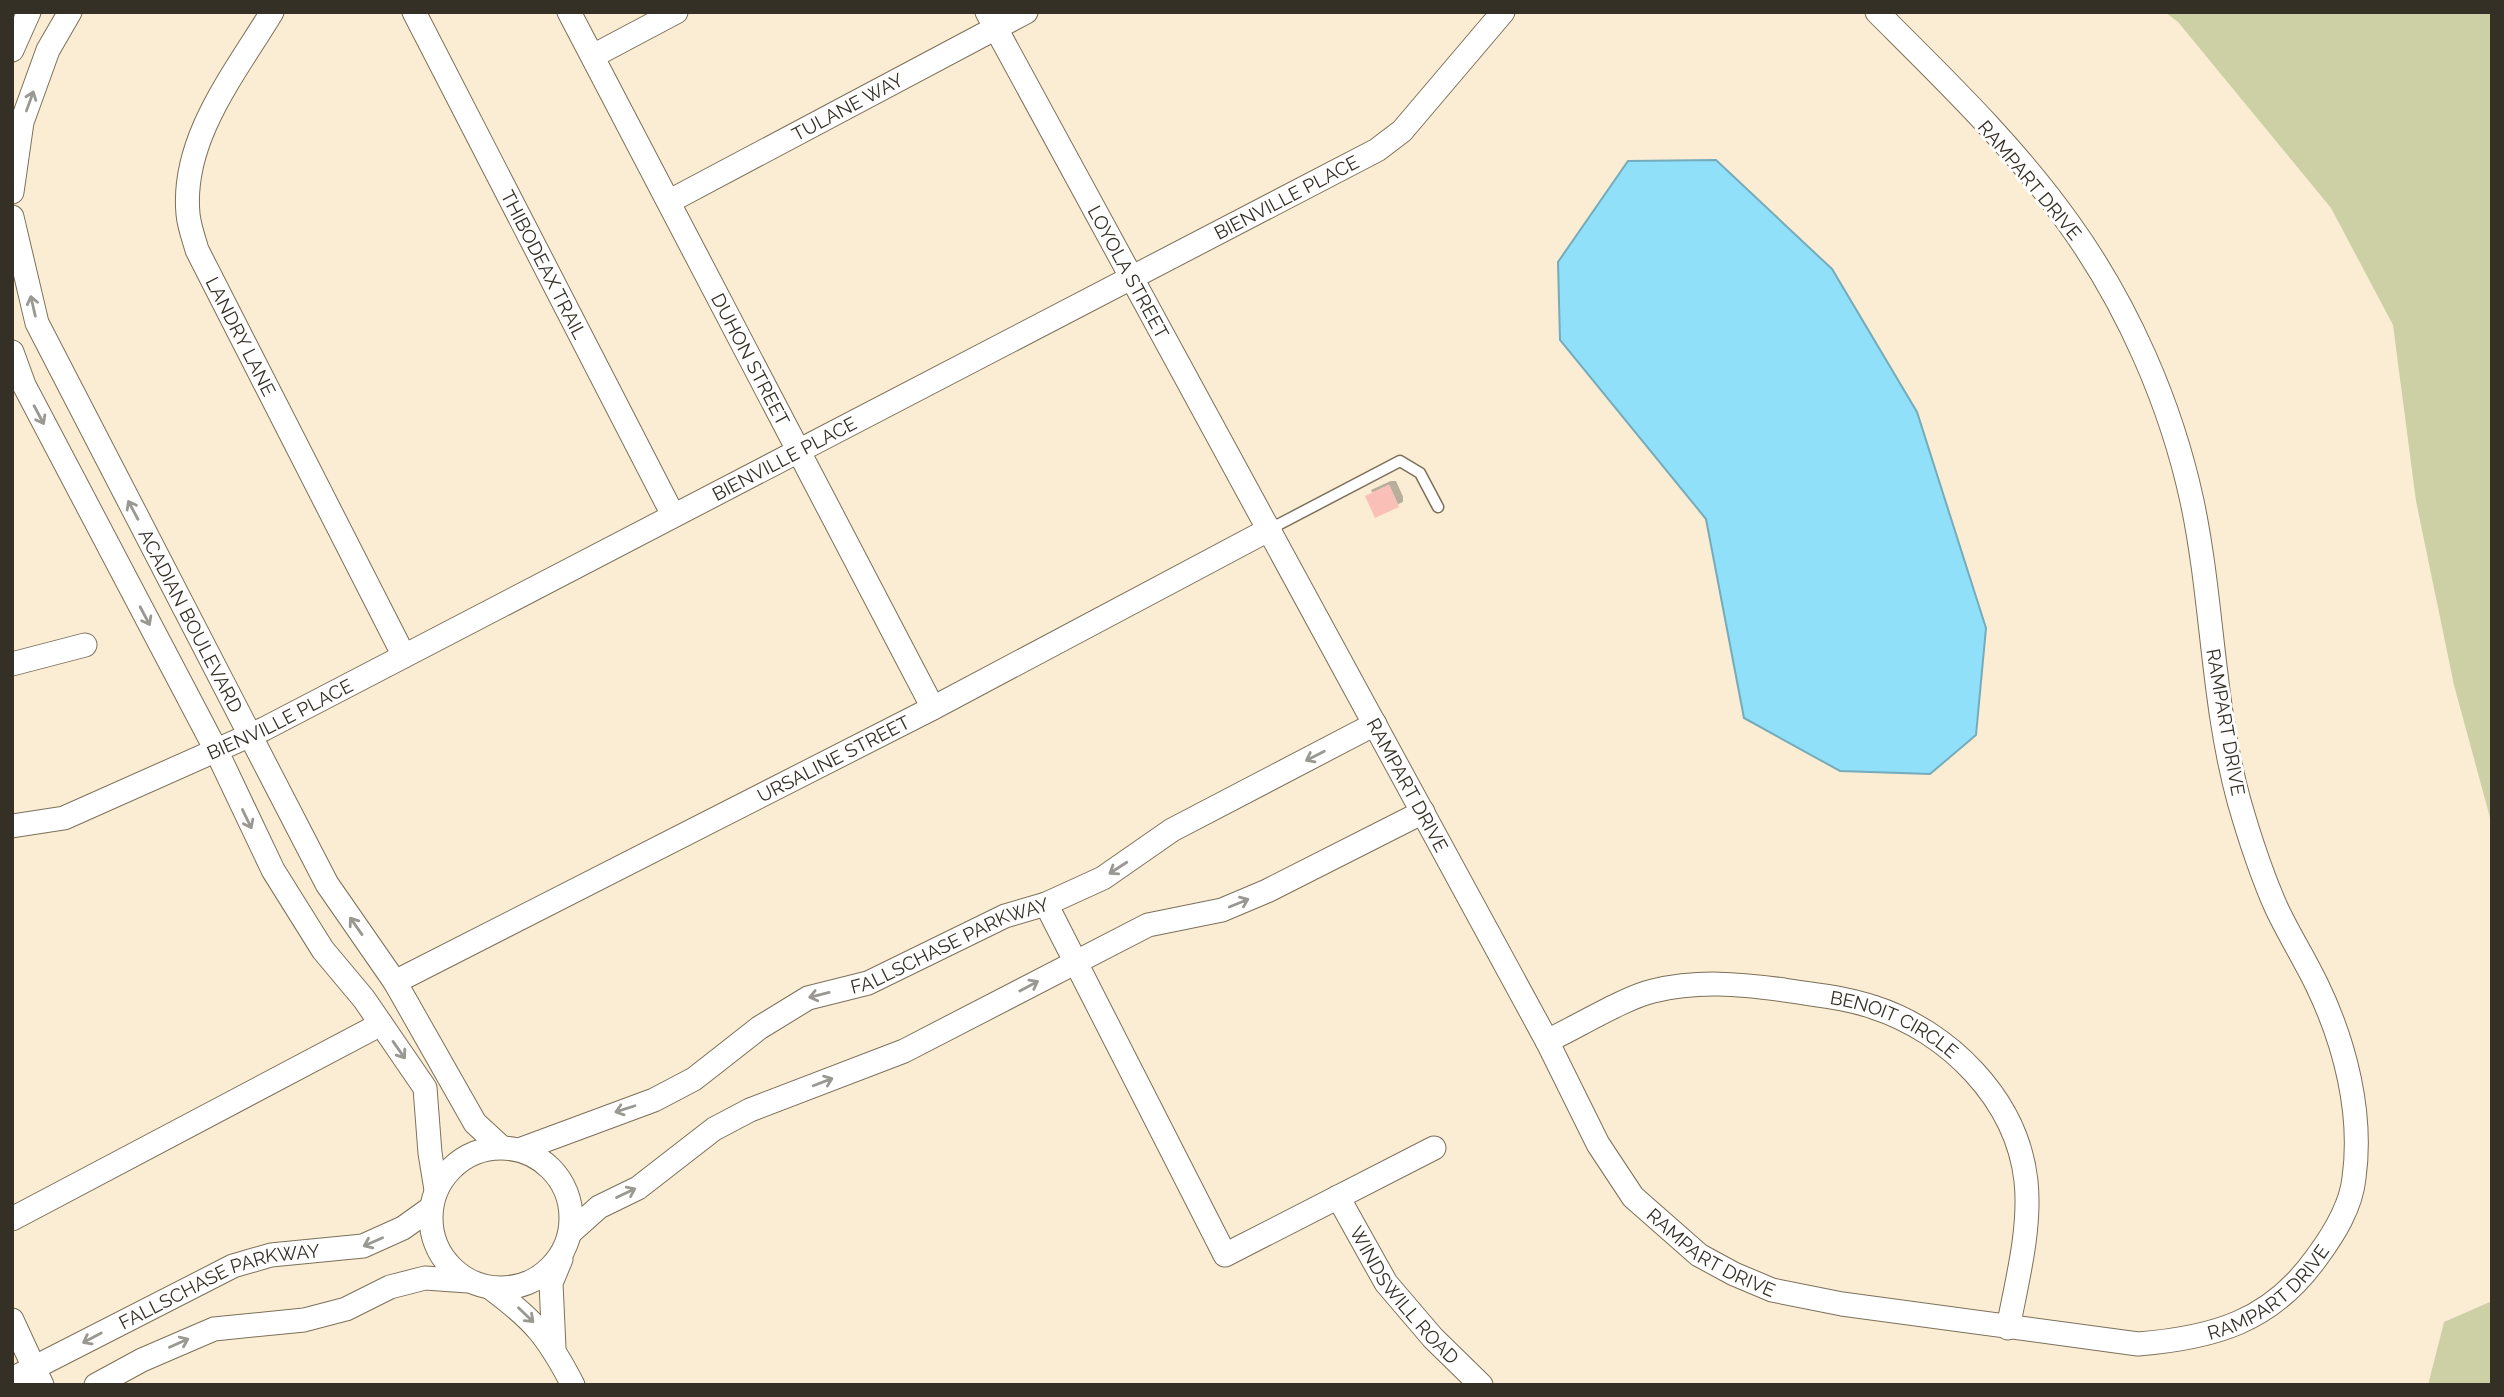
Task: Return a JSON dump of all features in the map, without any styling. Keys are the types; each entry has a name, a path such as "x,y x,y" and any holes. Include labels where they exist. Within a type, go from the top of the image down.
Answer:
{"street":[{"path":"12,50 29,12"},
{"path":"12,192 22,122 48,50 71,12"},
{"name":"LANDRY LANE","path":"272,12 210,116 194,154 188,186 188,216 197,250 404,656"},
{"name":"THIBODEAX TRAIL","path":"414,12 673,515"},
{"name":"DUHON STREET","path":"569,12 933,708"},
{"path":"593,57 676,12"},
{"name":"TULANE WAY","path":"670,201 991,20 1026,12"},
{"name":"BIENVILLE PLACE","path":"12,826 64,818 250,735 1377,150 1402,131 1503,12"},
{"name":"RAMPART DRIVE","path":"1270,529 1548,1041 1598,1144 1633,1197 1699,1255 1772,1290 1842,1304 2138,1344 2182,1341 2215,1334 2259,1313 2310,1268 2341,1220 2354,1180 2355,1127 2349,1076 2338,1036 2318,986 2276,906 2239,800 2225,743 2196,520 2181,456 2155,382 2094,260 2068,222 2000,141 1877,12"},
{"name":"LOYOLA STREET","path":"991,20 1270,529"},
{"name":"ACADIAN BOULEVARD","path":"12,217 37,324 327,884 395,982 475,1123 510,1149"},
{"name":"ACADIAN BOULEVARD","path":"12,352 24,385 216,750 273,870 323,950 381,1024 425,1088 434,1199"},
{"name":"URSALINE STREET","path":"395,982 933,708 1270,529"},
{"path":"12,664 85,645"},
{"name":"FALLSCHASE PARKWAY","path":"510,1149 654,1100 694,1079 759,1028 808,998 868,983 1005,916 1046,904 1103,878 1172,830 1375,724"},
{"path":"571,1232 599,1207 638,1188 714,1129 750,1110 905,1051 1148,925 1222,909 1267,891 1423,812"},
{"path":"1046,904 1225,1255 1434,1148"},
{"name":"BENOIT CIRCLE","path":"1548,1041 1650,991 1700,983 1734,983 1845,1000 1874,1007 1909,1022 1959,1056 1994,1095 2017,1142 2026,1181 2025,1222 2008,1328"},
{"path":"12,1219 381,1024"},
{"path":"554,1348 551,1283 571,1232 570,1205 561,1181 536,1156 510,1149 480,1150 461,1160 445,1175 434,1199 431,1229 438,1250 451,1268 468,1281 492,1289 527,1314 554,1348 573,1385"},
{"name":"WINDSWILL ROAD","path":"1338,1197 1386,1283 1433,1338 1480,1385"},
{"name":"FALLSCHASE PARKWAY","path":"12,1379 38,1376 233,1266 271,1255 363,1246 404,1228 434,1199"},
{"path":"492,1289 513,1288 532,1282 549,1271 562,1255"},
{"name":"FALLSCHASE PARKWAY","path":"96,1385 142,1360 214,1329 304,1320 346,1309 390,1287 425,1278 468,1281"},
{"path":"12,1320 38,1376"}],"lane":[{"path":"1270,529 1400,461 1420,473 1437,507"}],"green space":[{"path":"2165,12 2492,12 2492,825 2454,685 2416,501 2393,325 2331,208 2178,22"},
{"path":"2492,1301 2492,1385 2428,1385 2444,1322"}],"water":[{"path":"1716,160 1832,269 1917,412 1986,628 1976,735 1930,774 1840,771 1744,718 1706,519 1560,340 1558,262 1628,161"}],"building":[{"path":"1389,485 1399,507 1375,518 1365,496"}]}
